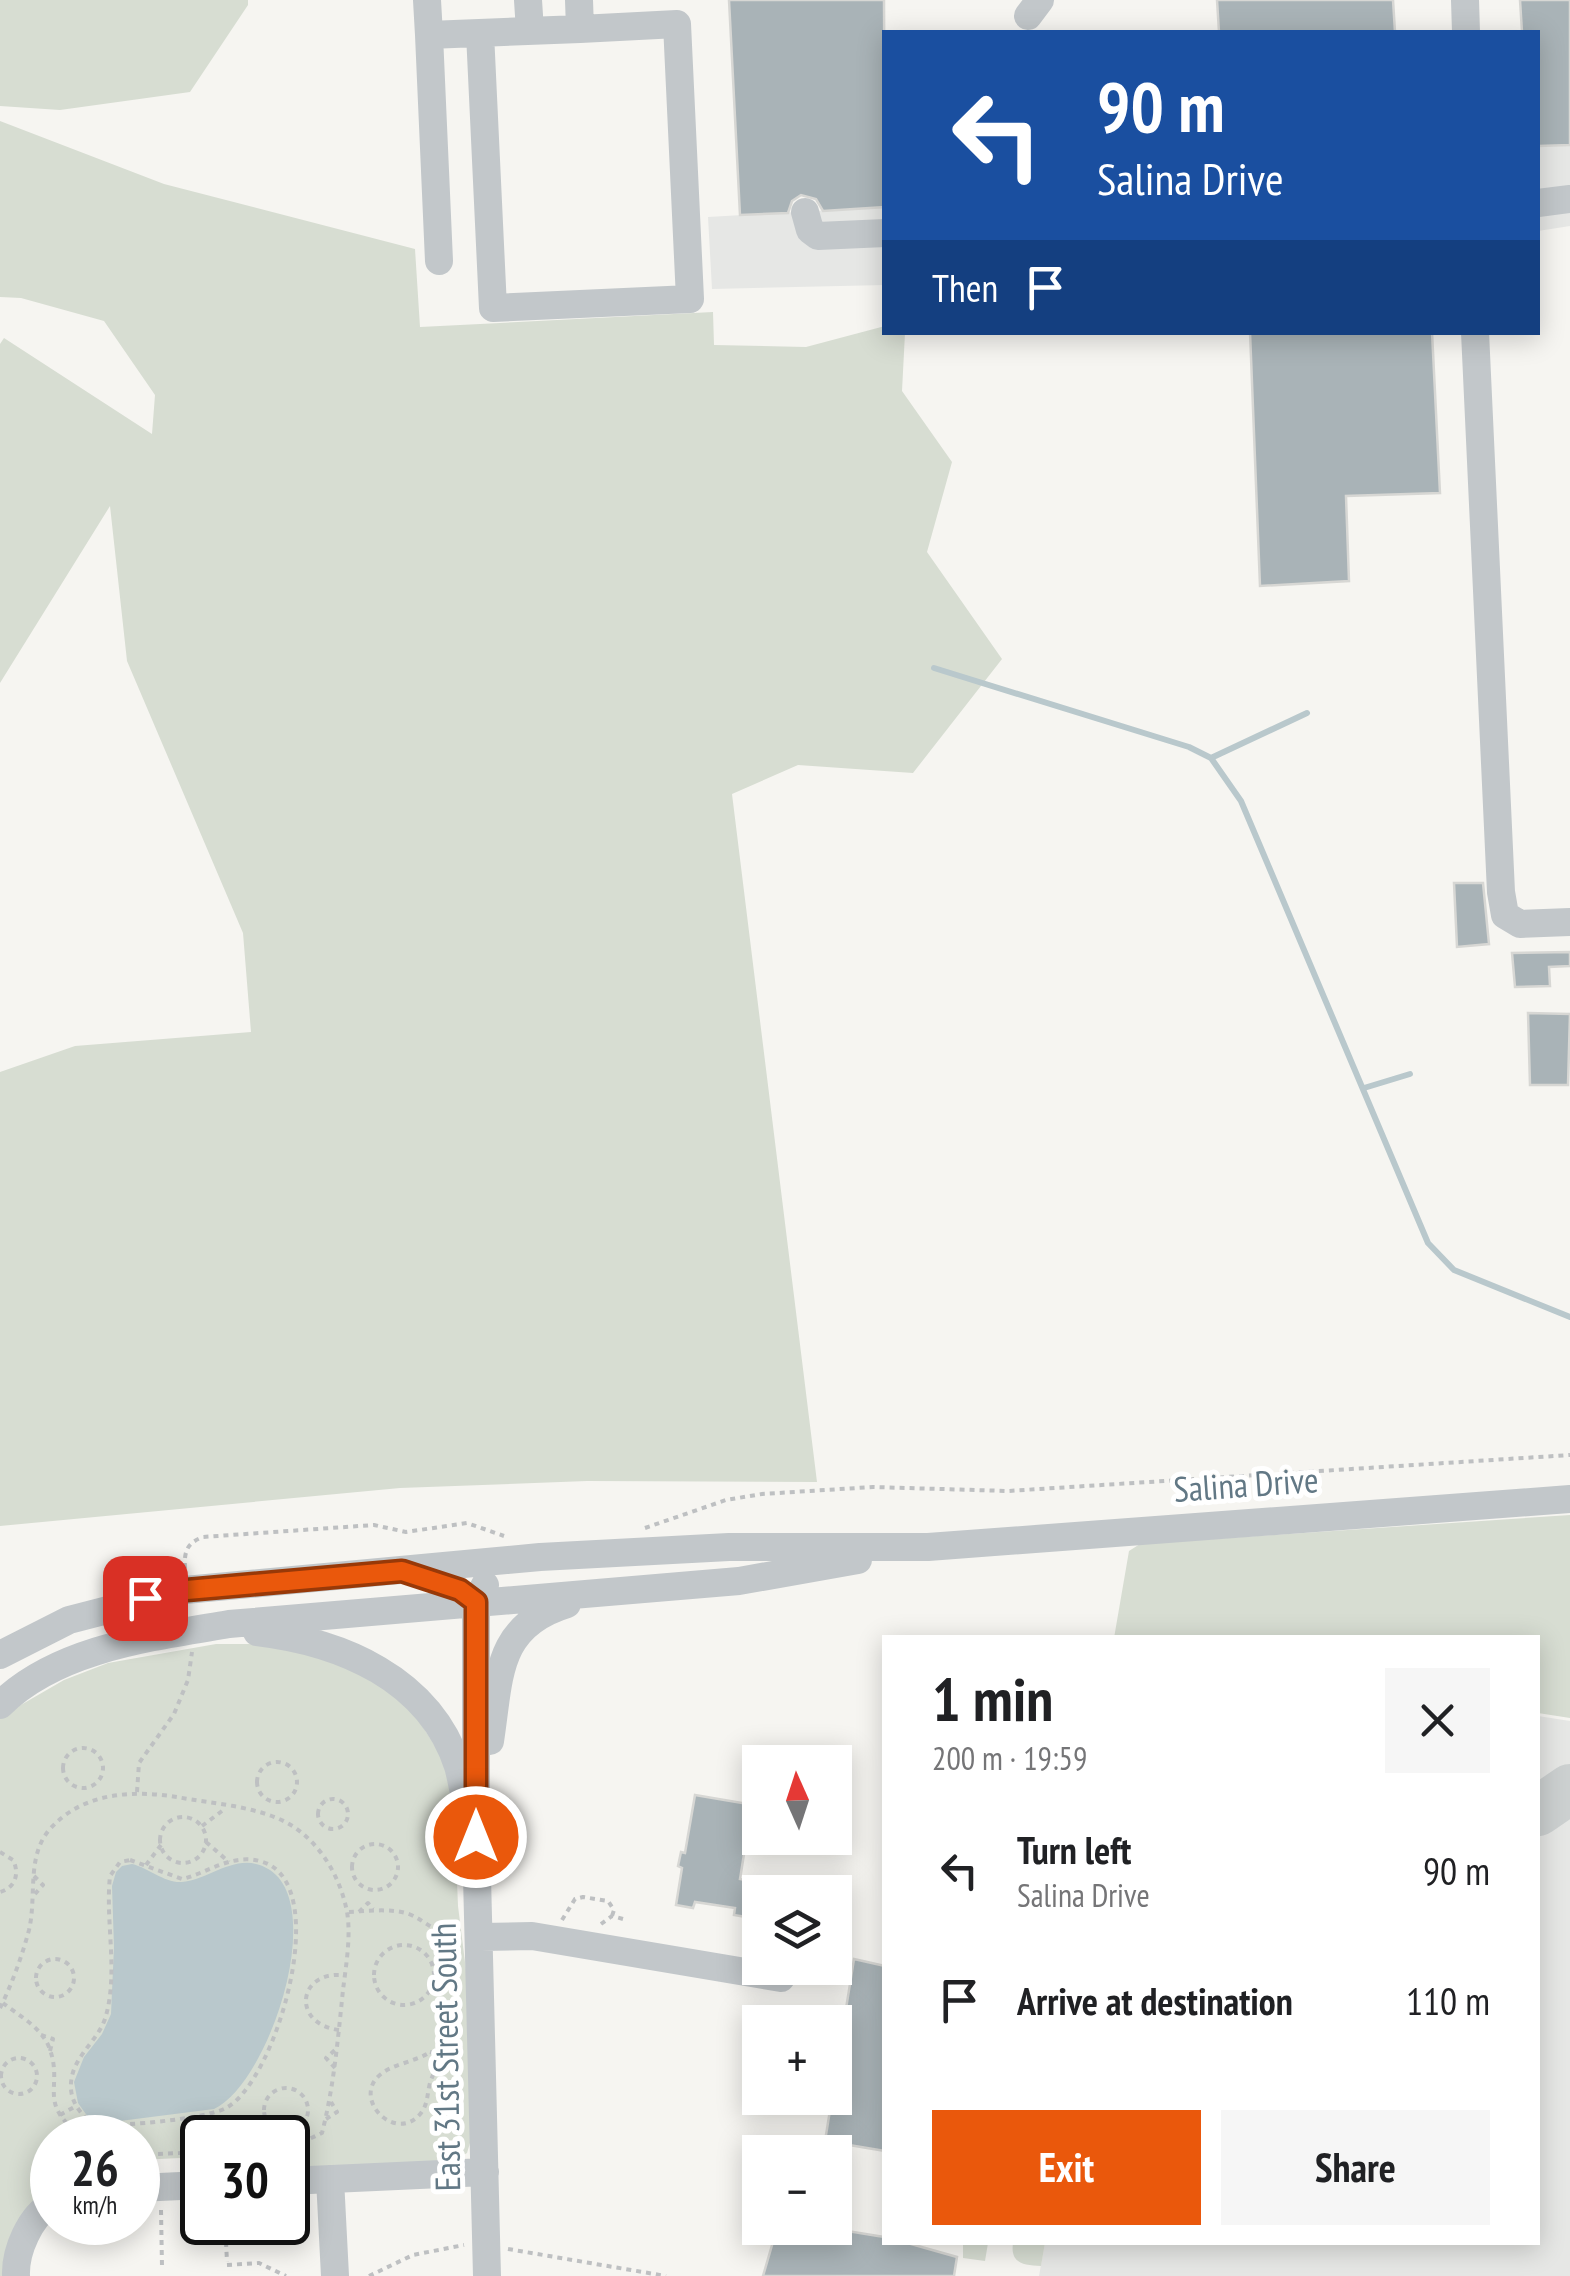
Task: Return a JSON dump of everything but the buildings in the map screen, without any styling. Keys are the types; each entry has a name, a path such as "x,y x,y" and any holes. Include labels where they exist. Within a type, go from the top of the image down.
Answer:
{"street":[{"path":"428,0 439,261"},
{"path":"528,0 530,31"},
{"path":"578,0 580,29"},
{"path":"1465,0 1466,30"},
{"path":"429,35 677,24 690,299 493,308 480,33"},
{"path":"1540,203 1570,199"},
{"path":"806,212 810,230 818,236 882,233"},
{"path":"1475,335 1504,915 1520,924 1570,922"},
{"name":"Salina Drive","path":"0,1654 70,1620 187,1590 540,1557 729,1546 928,1547 1570,1499"},
{"name":"Salina Drive","path":"2,1702 25,1684 79,1658 200,1629 739,1581 928,1547"},
{"path":"476,1602 486,1583 540,1557"},
{"name":"Salina Drive","path":"402,1571 460,1590 476,1602"},
{"name":"Salina Drive","path":"476,1837 501,1667 513,1637 539,1613 608,1591"},
{"name":"East 31st Street South","path":"476,1602 476,1837 487,2276"},
{"name":"East 31st Street South","path":"200,1629 315,1642 360,1658 386,1673 410,1692 442,1734 457,1765 476,1837"},
{"path":"481,1936 532,1936 742,1971"},
{"path":"310,2180 485,2172"},
{"path":"330,2179 335,2276"},
{"path":"16,2276 16,2264 30,2228"}],"path":[{"path":"80,1749 94,1752 102,1763 101,1776 92,1786 73,1786 63,1771 65,1758 80,1749"},
{"path":"274,1762 288,1765 296,1776 295,1790 286,1800 267,1799 257,1784 260,1772 274,1762"},
{"path":"76,2106 60,2115 53,2092 50,2051 41,2035 1,2005 28,1932 37,1847 52,1826 73,1810 102,1797 137,1792 228,1806 291,1824 312,1841 328,1862 348,1912 344,1975 330,2102 318,2137 310,2140"},
{"path":"332,1800 342,1802 348,1810 347,1820 340,1828 326,1828 318,1816 320,1807 332,1800"},
{"path":"202,1826 228,1806"},
{"path":"145,1866 161,1845 163,1829 175,1819 190,1818 202,1826 206,1842 229,1862"},
{"path":"161,1845 169,1858 184,1863 197,1858 206,1842"},
{"path":"366,1846 387,1848 398,1866 394,1880 376,1890 362,1886 352,1873 354,1857 366,1846"},
{"path":"0,1852 14,1860 17,1874 11,1887 0,1892"},
{"path":"138,1861 182,1880 229,1862 262,1861 272,1866 293,1896 296,1924 290,1982 272,2042 237,2100 214,2112 96,2126 85,2119 70,2093 72,2074 104,2021 109,1995 110,1876 120,1862 138,1861"},
{"path":"34,1876 44,1885 34,1896"},
{"path":"560,1924 575,1899 582,1897 608,1902 614,1910 612,1916"},
{"path":"359,1912 368,1903 376,1911"},
{"path":"403,1944 423,1951 434,1968 431,1989 416,2003 405,2005 387,2000 375,1985 379,1958 403,1944"},
{"path":"48,1960 66,1963 74,1978 70,1989 55,1997 43,1993 36,1982 38,1969 48,1960"},
{"path":"339,2030 314,2022 306,1998 320,1978 344,1975"},
{"path":"436,2052 440,2060 424,2110 410,2122 384,2120 373,2106 372,2088 382,2073 436,2052"},
{"path":"18,2058 29,2061 37,2075 34,2086 20,2094 8,2090 2,2080 7,2063 18,2058"},
{"path":"284,2088 299,2092 308,2105 306,2120 294,2130 273,2129 263,2111 267,2098 284,2088"},
{"path":"158,2245 162,2266"},
{"path":"227,2245 227,2264 259,2263 286,2276"},
{"path":"370,2276 414,2255 460,2245 666,2276"}],"shaded area":[{"path":"0,0 248,0 248,5 190,92 60,110 0,106"},
{"path":"0,121 164,184 415,249 420,327 713,312 714,345 806,347 882,327 882,335 905,335 902,391 952,462 927,552 1002,659 913,773 798,765 732,794 817,1482 587,1481 400,1488 0,1526 0,1072 75,1046 251,1032 243,933 127,661 110,506 0,683 0,344 4,338 152,434 155,395 104,321 21,298 0,297"},
{"path":"1570,145 1570,226 1540,231 1540,146"},
{"path":"882,207 882,285 712,289 708,217"},
{"path":"1570,1515 1570,1718 1540,1713 1540,1635 1115,1635 1129,1551 1140,1544"},
{"path":"216,1644 289,1649 360,1668 414,1713 446,1763 454,1807 458,1906 469,1994 470,2143 467,2153 452,2162 310,2167 310,2115 180,2115 180,2158 160,2159 160,2115 30,2115 30,2233 7,2276 0,2276 0,1717 64,1680 108,1663"},
{"path":"1540,1716 1570,1721 1570,2276 1039,2276 1045,2245 1540,2245"},
{"path":"132,1864 182,1882 235,1864 258,1864 270,1870 286,1890 293,1920 292,1956 284,1994 254,2066 234,2093 214,2109 160,2116 87,2115 78,2103 74,2082 84,2057 102,2034 111,2014 112,1886 122,1866"},
{"path":"963,2245 988,2245 985,2261 963,2258"},
{"path":"1013,2245 1045,2245 1041,2266 1024,2264 1016,2259"}],"waterway":[{"path":"934,668 1189,747 1211,758 1241,801 1428,1243 1454,1270 1570,1317"},
{"path":"1211,758 1307,713"},
{"path":"1364,1088 1410,1074"}],"taxiway":[{"path":"1540,1810 1570,1789"}],"route":[{"path":"145,1598 187,1590 402,1571 460,1590 476,1602 476,1837"}]}
